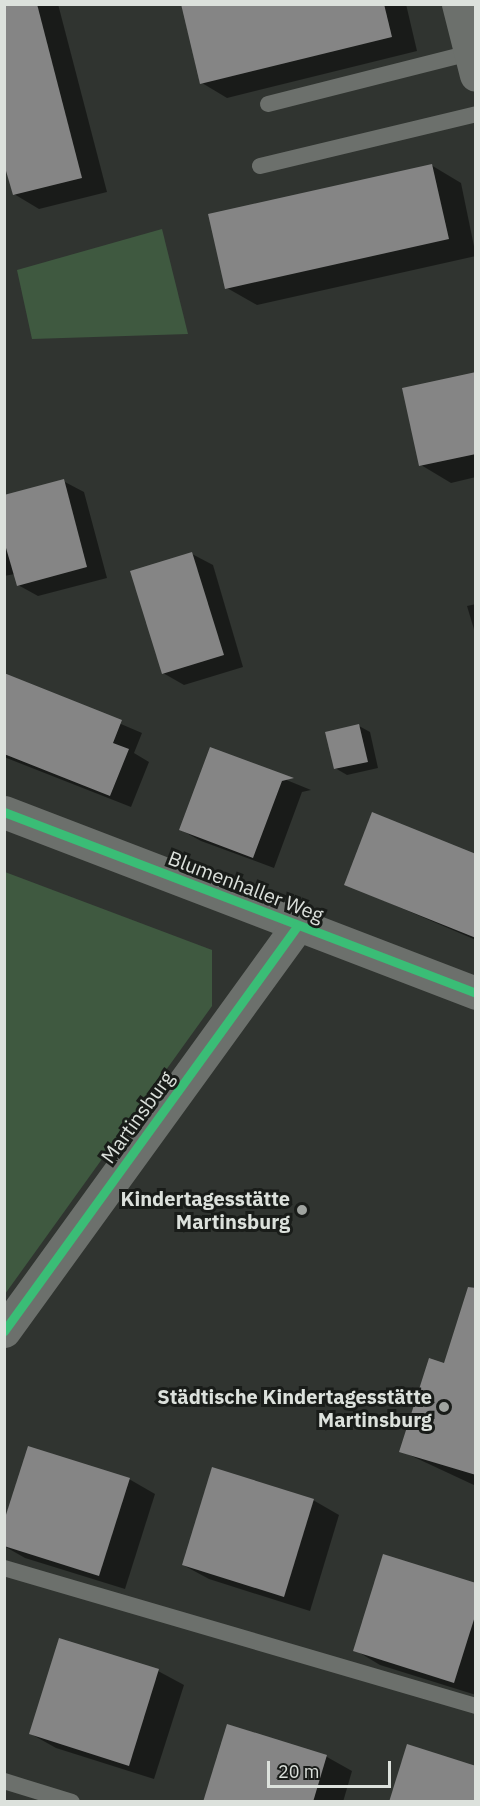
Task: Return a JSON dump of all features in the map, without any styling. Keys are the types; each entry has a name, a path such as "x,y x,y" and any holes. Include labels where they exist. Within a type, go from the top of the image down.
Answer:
{"street":[{"path":"458,4 473,64"},
{"name":"Blumenhaller Weg","path":"4,812 476,993"},
{"name":"Martinsburg","path":"4,1331 298,925"}],"lane":[{"path":"267,104 473,64"},
{"path":"261,166 476,114"},
{"path":"4,1568 476,1706"},
{"path":"4,1781 72,1802"}],"green space":[{"path":"162,229 188,334 32,339 17,270"},
{"path":"5,872 212,950 212,1006 5,1294"}],"building":[{"path":"4,4 37,4 82,178 13,195 4,164"},
{"path":"181,4 384,4 392,37 200,84"},
{"path":"432,164 449,239 225,289 208,214"},
{"path":"476,372 476,454 419,466 402,388"},
{"path":"64,479 87,567 17,586 4,541 4,495"},
{"path":"192,552 224,655 162,674 130,571"},
{"path":"4,673 122,720 113,743 129,749 110,796 4,754"},
{"path":"359,724 368,762 334,769 325,732"},
{"path":"210,747 294,778 282,781 253,858 179,830"},
{"path":"372,812 476,854 476,938 344,885"},
{"name":"Städtische Kindertagesstätte Martinsburg","path":"468,1287 476,1288 476,1475 399,1452 429,1358 444,1363"},
{"path":"28,1446 130,1478 99,1576 4,1546 4,1521"},
{"path":"212,1467 314,1499 284,1597 182,1565"},
{"path":"383,1554 476,1583 476,1613 454,1683 353,1651"},
{"path":"59,1638 159,1669 129,1766 29,1734"},
{"path":"227,1724 327,1755 313,1802 203,1802"},
{"path":"407,1744 476,1766 476,1802 389,1802"}],"cycle path":[{"path":"4,812 476,993"},
{"path":"4,1331 298,925"}],"place":[{"name":"Kindertagesstätte Martinsburg","path":"302,1210"},
{"name":"Städtische Kindertagesstätte Martinsburg","path":"444,1407"}]}
